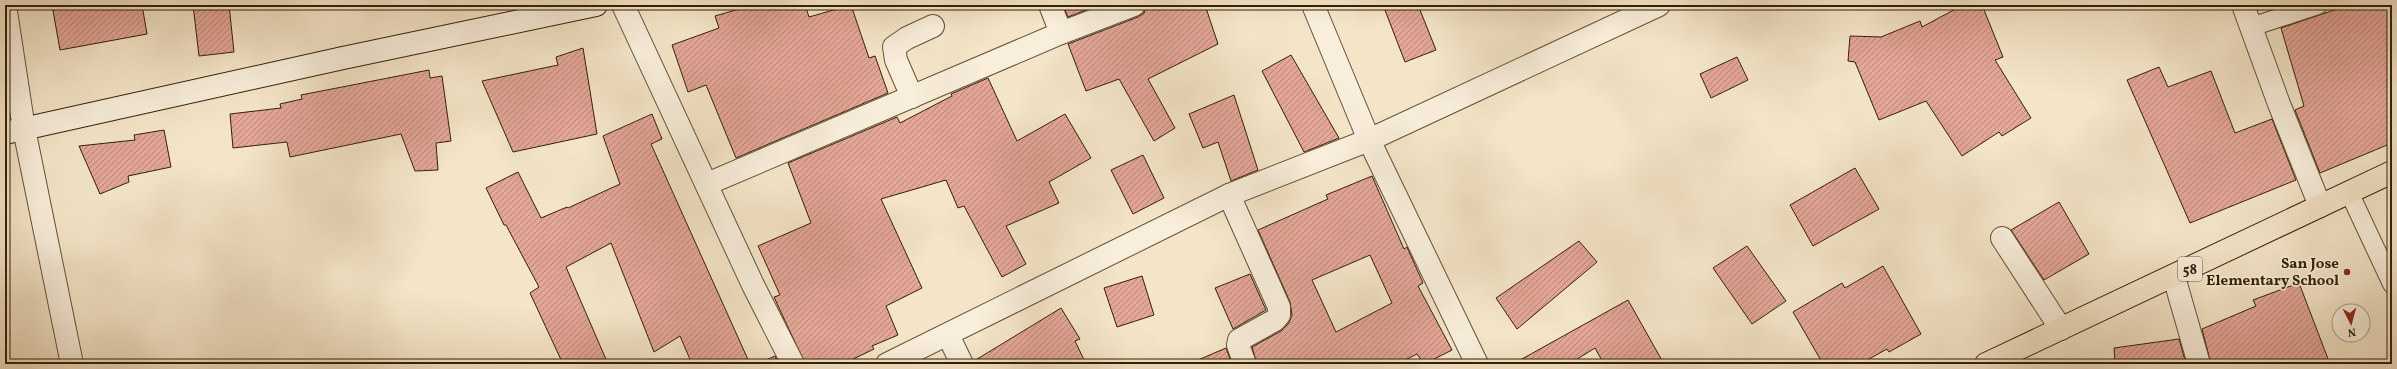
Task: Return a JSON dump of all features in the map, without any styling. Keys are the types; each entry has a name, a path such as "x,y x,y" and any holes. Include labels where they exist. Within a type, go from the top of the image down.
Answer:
{"highway":[{"name":"58","path":"1986,364 2174,277 2392,172"}],"street":[{"path":"5,5 14,131 72,364"},
{"path":"14,131 343,58 596,5"},
{"path":"623,5 753,285 793,364"},
{"path":"1050,5 1061,33"},
{"path":"707,184 1061,33 1134,5"},
{"path":"1313,5 1369,140 1477,364"},
{"path":"887,364 1229,195 1369,140 1659,5"},
{"path":"2243,5 2278,104 2320,206"},
{"path":"912,97 896,60 894,47 907,38 933,26"},
{"path":"1229,195 1279,307 1279,315 1275,320 1239,340 1238,345 1245,364"},
{"path":"2002,238 2061,329"},
{"path":"2174,277 2199,364"},
{"path":"948,335 962,364"}],"lane":[{"path":"2251,27 2318,5"},
{"path":"2349,192 2392,284"}],"building":[{"path":"52,5 142,5 147,34 60,50"},
{"path":"193,5 229,5 234,52 199,56"},
{"path":"753,5 805,5 809,17 851,5 869,58 875,56 888,93 736,158 706,85 688,92 672,45 719,28 715,16"},
{"path":"1063,5 1099,5 1068,17"},
{"path":"1146,5 1205,5 1218,44 1148,79 1175,128 1154,141 1119,79 1086,91 1068,44 1138,17 1144,13"},
{"path":"1383,5 1418,5 1436,50 1405,62"},
{"path":"1963,5 1982,5 2003,57 1995,60 2031,118 2002,136 1999,132 1962,156 1926,101 1879,120 1855,62 1848,61 1850,36 1881,37 1920,21 1922,27"},
{"path":"2349,5 2392,5 2392,143 2320,173 2295,110 2304,106 2281,28"},
{"path":"583,48 597,134 513,152 482,81 558,65 556,57"},
{"path":"1291,55 1339,138 1304,152 1262,71"},
{"path":"1737,57 1748,80 1711,98 1700,74"},
{"path":"2159,67 2168,87 2211,71 2235,133 2272,119 2296,180 2190,223 2127,80"},
{"path":"429,70 430,78 442,76 451,141 436,143 438,170 415,171 401,134 290,157 287,142 233,148 230,114 281,108 280,104 302,99 301,95"},
{"path":"988,78 1017,141 1065,114 1091,158 1049,182 1059,203 1006,226 1026,264 1002,277 964,206 958,208 946,180 881,199 922,288 886,306 898,335 872,346 874,349 843,364 805,364 774,297 780,295 758,246 811,223 788,163 897,117 900,123 952,96 951,94"},
{"path":"1234,95 1258,170 1231,181 1218,142 1203,148 1189,114"},
{"path":"652,114 662,139 651,144 750,364 692,364 680,336 654,352 611,243 566,267 608,364 563,364 530,293 539,287 506,225 504,225 486,188 518,172 541,218 567,207 568,208 620,184 603,136"},
{"path":"164,130 171,167 128,176 129,182 100,194 79,146 135,140 134,135"},
{"path":"1143,155 1164,198 1133,214 1111,170"},
{"path":"1855,168 1879,209 1813,246 1790,205"},
{"path":"1372,176 1404,249 1407,247 1423,283 1418,286 1452,350 1424,364 1417,354 1397,364 1257,364 1252,347 1281,331 1289,323 1292,315 1290,302 1258,230 1328,199 1326,195","holes":["1370,255 1392,303 1336,332 1312,280"]},
{"path":"2059,202 2089,254 2044,280 2011,230"},
{"path":"1579,241 1597,262 1517,329 1496,298"},
{"path":"1747,246 1786,301 1752,324 1713,268"},
{"path":"1883,266 1921,334 1889,352 1887,349 1860,364 1823,364 1793,312 1842,283 1845,288"},
{"path":"1250,274 1266,310 1233,329 1215,288"},
{"path":"1142,276 1154,315 1117,327 1104,288"},
{"path":"2299,283 2330,364 2211,364 2202,329 2256,306 2253,300"},
{"path":"1628,300 1664,364 1604,364 1595,348 1569,364 1513,364"},
{"path":"1061,308 1080,339 1075,341 1086,364 974,364 974,361"},
{"path":"2179,339 2186,364 2115,364 2114,348"},
{"path":"1226,348 1232,364 1191,364 1191,363"},
{"path":"775,356 779,364 757,364"}],"place":[{"name":"San Jose Elementary School","path":"2347,272"}]}
